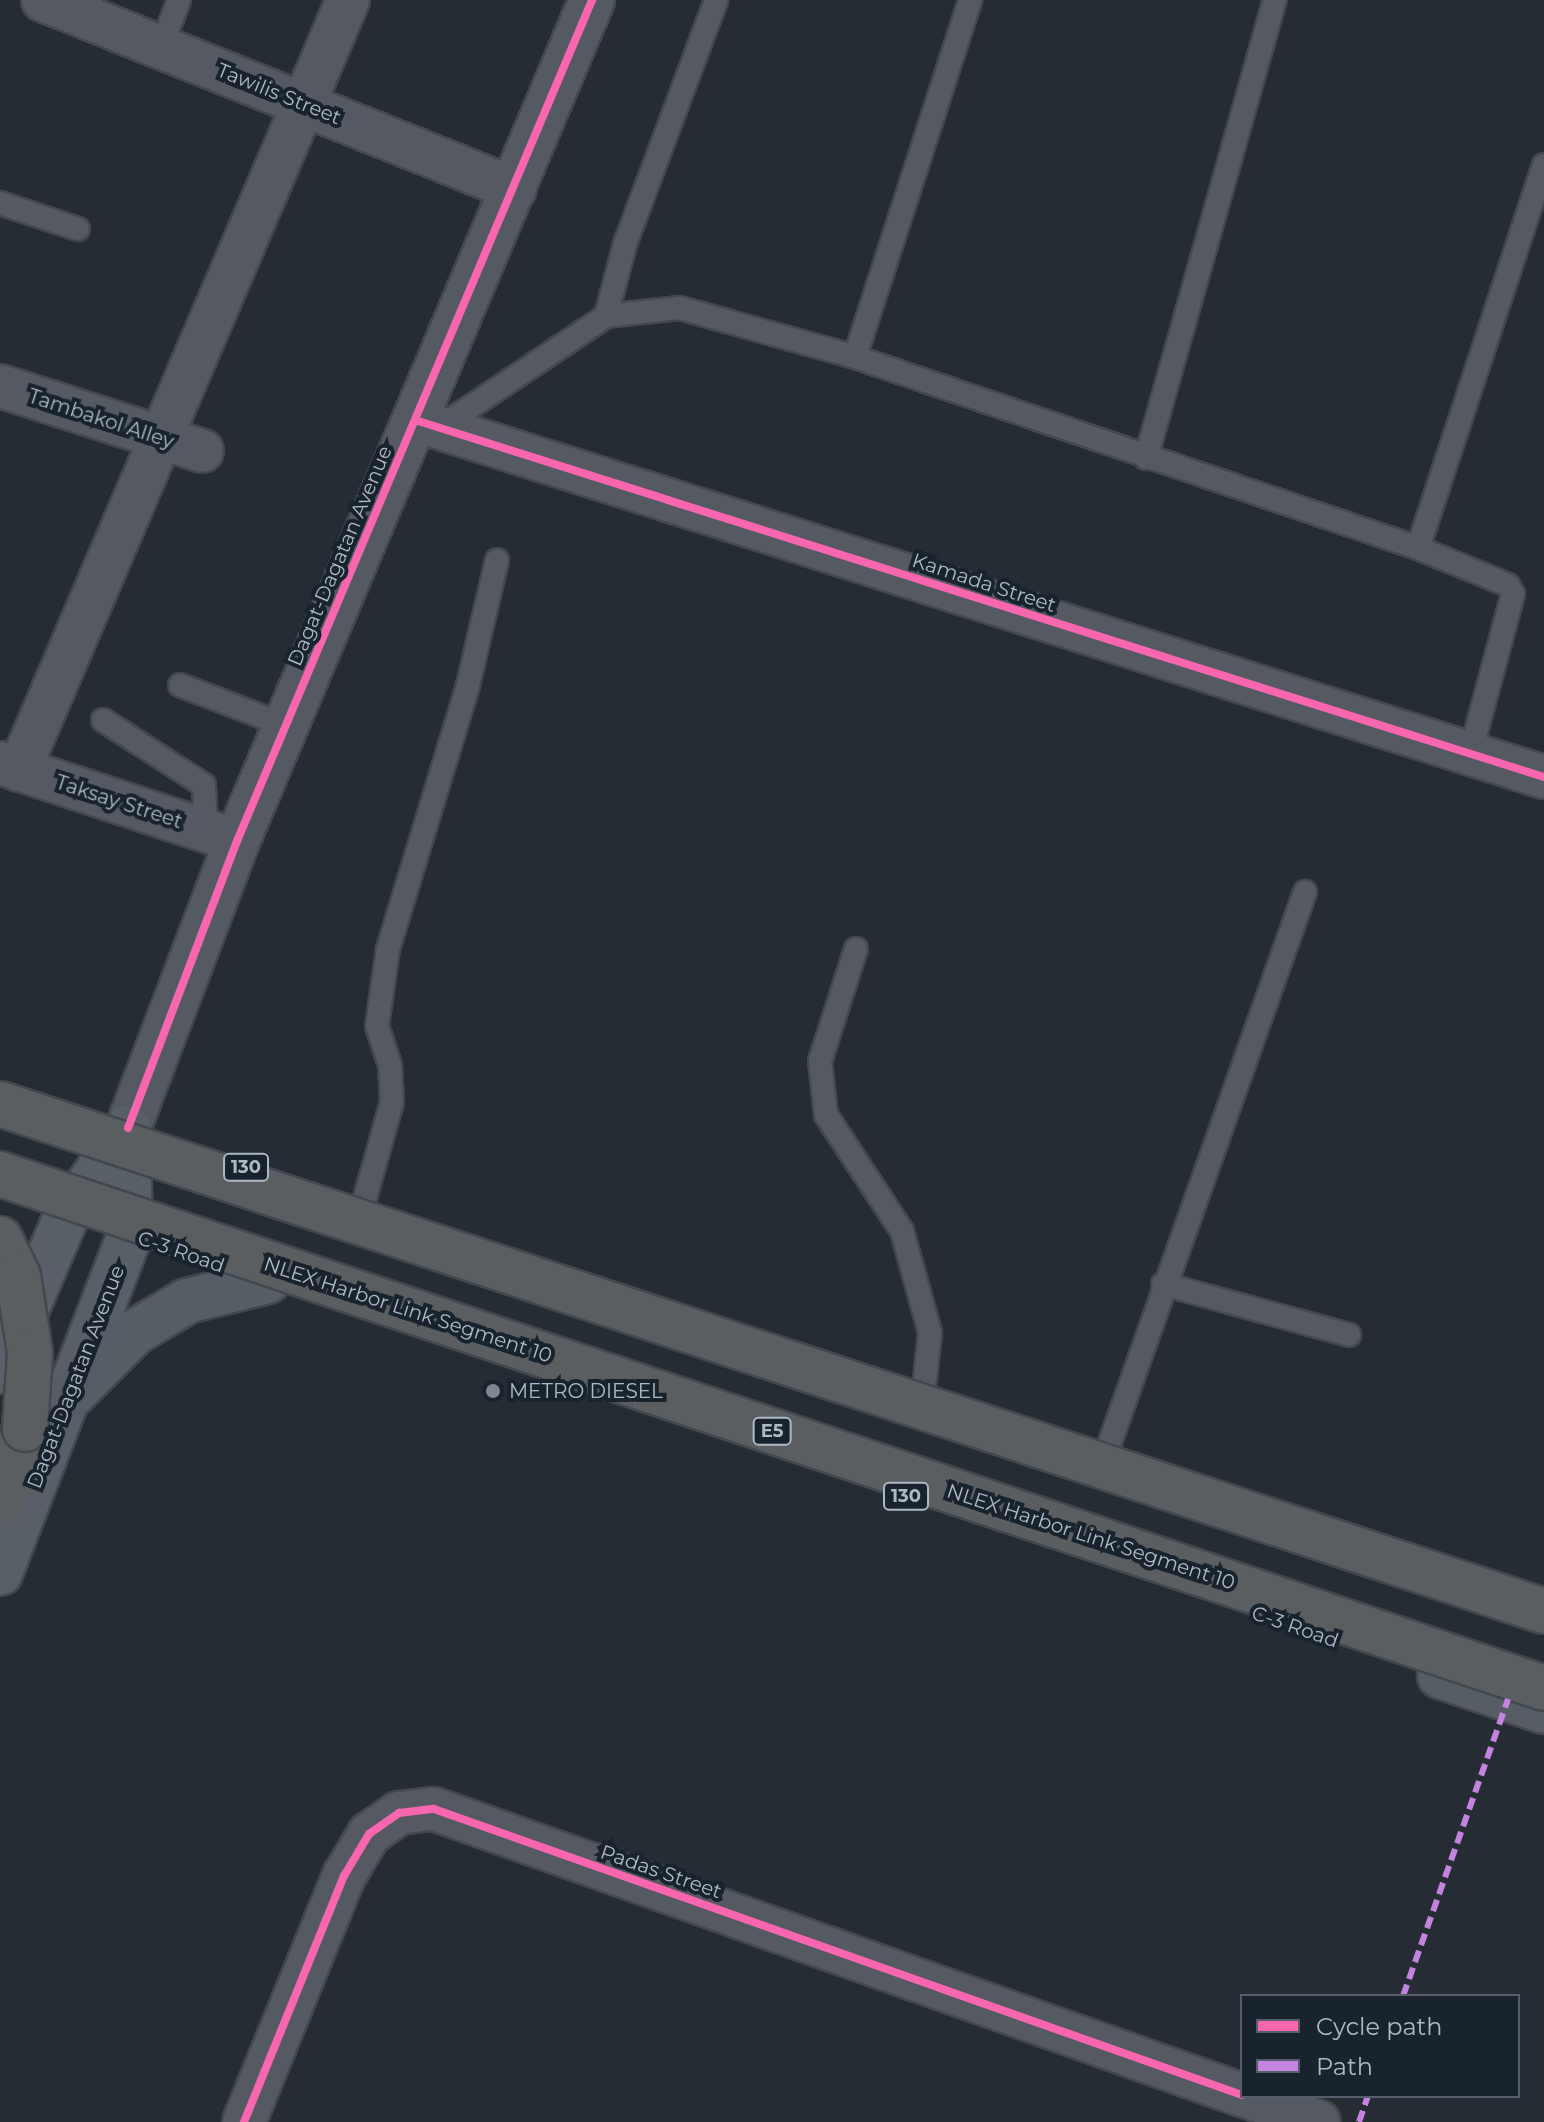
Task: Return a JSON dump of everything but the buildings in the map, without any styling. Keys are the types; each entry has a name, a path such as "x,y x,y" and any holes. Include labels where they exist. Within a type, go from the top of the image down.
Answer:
{"highway":[{"path":"0,1104 1544,1611"},
{"name":"NLEX Harbor Link Segment 10","path":"0,1174 1544,1688"},
{"path":"0,1239 18,1276 30,1353 25,1429 0,1503"}],"main road":[{"name":"130","path":"0,1087 1544,1591"},
{"name":"Dagat-Dagatan Avenue","path":"0,1371 67,1215 128,1128"},
{"name":"Dagat-Dagatan Avenue","path":"0,1573 130,1235 128,1128"},
{"name":"C-3 Road","path":"0,1191 1544,1711"},
{"path":"70,1397 135,1332 187,1301 268,1281"}],"street":[{"name":"Tawilis Street","path":"43,0 514,189"},
{"path":"10,766 160,438 348,0"},
{"name":"Dagat-Dagatan Avenue","path":"128,1128 222,836 286,726 427,424 514,189 592,0"},
{"name":"Tambakol Alley","path":"0,386 202,451"},
{"name":"Kamada Street","path":"427,424 1544,777"},
{"name":"Taksay Street","path":"10,766 222,836"},
{"name":"Padas Street","path":"244,2122 344,1876 369,1834 399,1813 434,1809 1240,2094"},
{"name":"Padas Street","path":"1252,2098 1319,2122"}],"lane":[{"path":"161,47 179,0"},
{"path":"606,316 625,244 716,0"},
{"path":"855,357 970,0"},
{"path":"1146,458 1275,0"},
{"path":"1418,548 1544,165"},
{"path":"0,203 78,229"},
{"path":"427,424 606,316 680,308 855,357 1418,548 1508,585 1513,594 1470,754"},
{"path":"363,1205 392,1102 390,1065 377,1026 388,949 468,685 497,560"},
{"path":"180,685 286,726"},
{"path":"103,720 204,785 222,836"},
{"path":"1108,1448 1163,1284 1305,892"},
{"path":"856,949 820,1061 826,1115 902,1231 930,1333 924,1388"},
{"path":"1163,1284 1349,1335"}],"marked path":[{"path":"1404,1994 1508,1699"},
{"path":"1359,2122 1367,2098"}],"cycle path":[{"path":"128,1128 237,841 592,0"},
{"path":"415,420 1544,777"},
{"path":"244,2122 344,1876 369,1834 399,1813 434,1809 1240,2094"}],"place":[{"name":"METRO DIESEL","path":"493,1391"}]}
